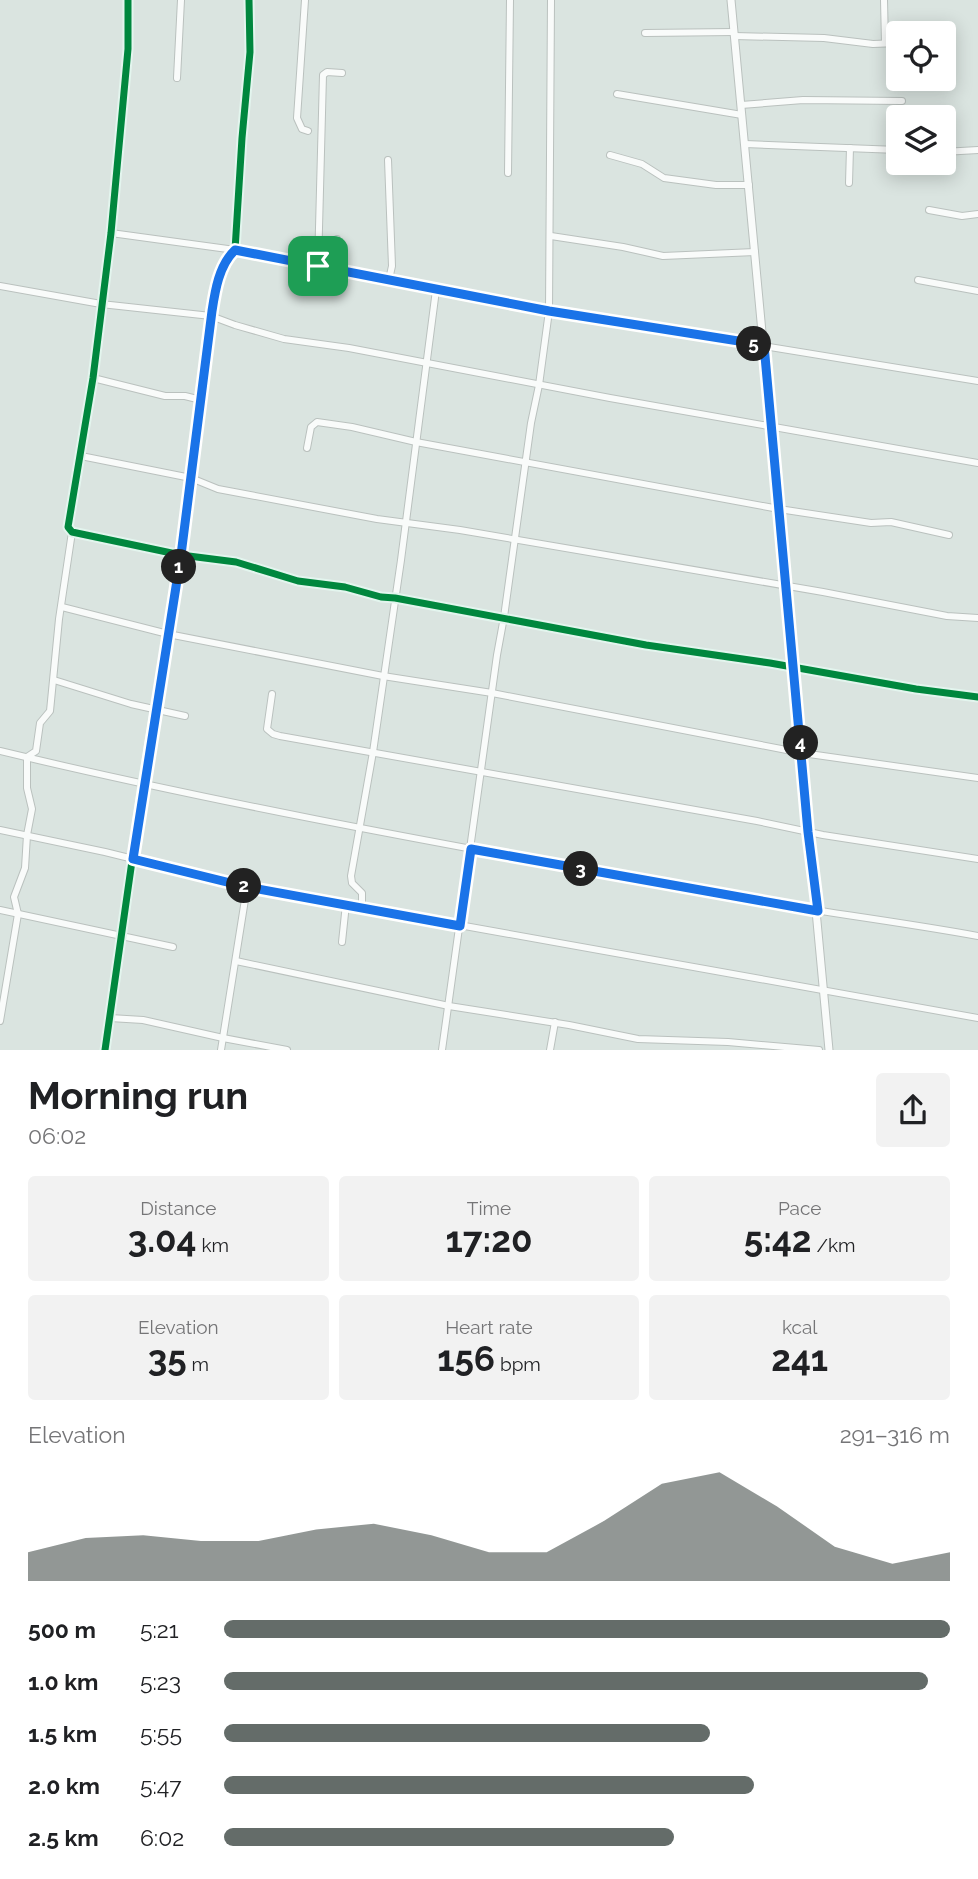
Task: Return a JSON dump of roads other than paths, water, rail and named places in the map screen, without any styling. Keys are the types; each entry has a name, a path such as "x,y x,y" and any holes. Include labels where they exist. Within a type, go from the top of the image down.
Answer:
{"street":[{"path":"128,0 128,49 111,233 93,378 68,527 72,532 181,555 236,562 298,581 345,587 381,597 504,617 646,645 916,690 978,697"},
{"path":"177,78 181,0"},
{"path":"106,1049 143,784 181,555 216,285 227,259 235,250 250,52 249,0"},
{"path":"305,0 297,118 302,128 308,131"},
{"path":"508,173 510,0"},
{"path":"442,1049 549,311 551,0"},
{"path":"731,0 830,1049"},
{"path":"645,33 833,38 873,44 885,43 884,0"},
{"path":"318,266 323,75 327,72 342,73"},
{"path":"617,94 741,115"},
{"path":"741,105 803,100 902,101"},
{"path":"745,144 886,150"},
{"path":"849,183 850,148"},
{"path":"956,151 978,150"},
{"path":"610,155 642,164 664,178 716,185 749,185"},
{"path":"384,281 390,275 392,266 388,160"},
{"path":"929,210 962,216 978,214"},
{"path":"111,233 235,250 549,311 978,381"},
{"path":"551,236 663,256 755,252"},
{"path":"337,239 342,271"},
{"path":"918,280 978,290"},
{"path":"0,286 101,304 211,316 235,326 284,339 349,348 539,386 978,463"},
{"path":"362,907 362,893 352,883 351,876 373,752 436,290"},
{"path":"93,378 165,396 185,396 201,400"},
{"path":"307,448 312,427 317,422 779,509 871,523 891,523 948,535"},
{"path":"81,457 191,478 218,489 947,615 978,618"},
{"path":"27,757 37,749 40,723 50,711 72,532"},
{"path":"62,607 168,634 383,676 492,693 802,752 978,778"},
{"path":"54,680 185,716"},
{"path":"272,694 267,729 273,734 808,832 978,859"},
{"path":"0,751 359,829 818,911 978,936"},
{"path":"0,1021 18,914 14,897 25,868 32,808 27,788 27,757"},
{"path":"0,830 247,887 978,1018"},
{"path":"221,1049 247,887"},
{"path":"342,942 346,904"},
{"path":"0,911 173,947"},
{"path":"236,961 449,1006 555,1022 638,1039 716,1041 819,1049"},
{"path":"110,1018 143,1020 287,1049"},
{"path":"550,1049 555,1022"}]}
